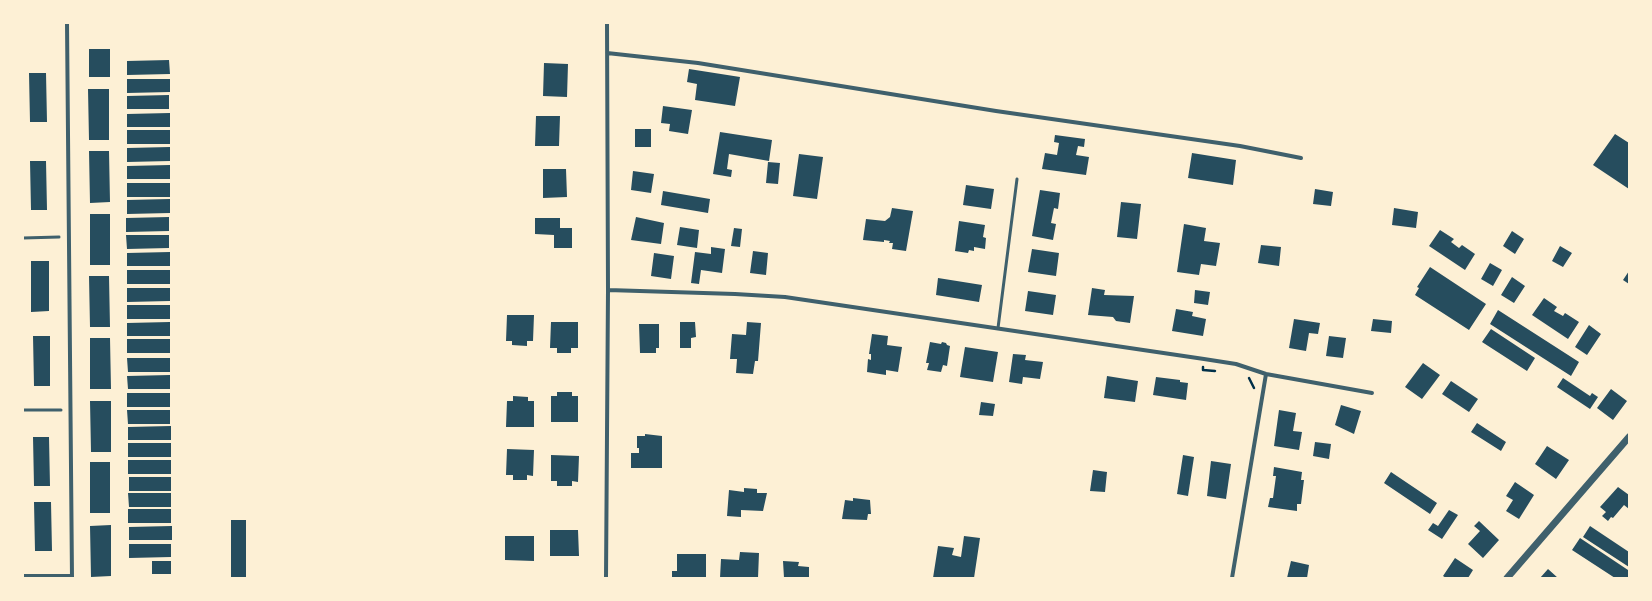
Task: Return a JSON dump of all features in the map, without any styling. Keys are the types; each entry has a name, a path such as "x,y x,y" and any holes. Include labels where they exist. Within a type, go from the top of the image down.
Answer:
{"street":[{"path":"23,576 72,577 67,23"},
{"path":"606,578 608,290 607,23"},
{"path":"607,53 698,63 982,109 1240,146 1302,158"},
{"path":"608,290 736,294 785,298 1236,364 1266,374 1372,393"},
{"path":"1232,578 1266,374"},
{"path":"1507,578 1628,440"}],"lane":[{"path":"998,328 1017,179"},
{"path":"23,238 59,237"},
{"path":"23,410 61,410"}],"building":[{"path":"89,49 110,49 110,77 89,77"},
{"path":"169,60 170,74 127,75 127,61"},
{"path":"544,63 568,64 567,97 543,96"},
{"path":"689,69 740,77 735,106 695,100 697,84 687,82"},
{"path":"29,73 46,73 47,122 30,122"},
{"path":"127,79 170,79 170,92 127,93"},
{"path":"88,89 109,89 109,140 89,140"},
{"path":"169,95 169,109 127,109 127,96"},
{"path":"663,106 692,110 688,134 669,131 670,124 661,123"},
{"path":"170,113 170,127 127,127 127,114"},
{"path":"536,116 560,116 559,146 535,146"},
{"path":"635,129 651,129 651,147 635,147"},
{"path":"127,130 170,130 170,144 127,144"},
{"path":"720,132 772,140 769,161 729,154 727,169 732,170 731,177 713,174"},
{"path":"1615,134 1629,143 1629,189 1593,165"},
{"path":"1055,135 1085,139 1084,147 1078,146 1076,155 1089,157 1086,175 1042,169 1045,153 1057,155 1059,143 1054,142"},
{"path":"170,147 170,161 127,162 127,148"},
{"path":"89,151 109,151 110,202 90,203"},
{"path":"1192,153 1236,160 1233,185 1188,178"},
{"path":"799,154 823,157 817,199 793,196"},
{"path":"30,161 46,161 47,210 31,210"},
{"path":"768,162 780,163 778,184 766,183"},
{"path":"170,165 170,179 127,179 127,166"},
{"path":"543,169 566,169 567,197 543,198"},
{"path":"633,171 654,174 651,193 631,190"},
{"path":"127,183 170,183 170,197 127,197"},
{"path":"966,185 994,189 991,209 963,205"},
{"path":"1315,189 1333,192 1331,206 1313,204"},
{"path":"1040,190 1060,193 1058,209 1054,208 1051,223 1056,224 1053,240 1032,236"},
{"path":"663,191 710,199 708,213 661,205"},
{"path":"170,199 170,213 127,214 127,200"},
{"path":"1121,202 1141,204 1137,239 1117,237"},
{"path":"892,208 913,211 906,251 892,249 893,243 889,243 890,241 884,240 884,242 863,240 866,219 885,221 890,217"},
{"path":"1394,208 1418,212 1416,228 1392,225"},
{"path":"90,214 110,214 110,265 90,265"},
{"path":"169,217 169,231 126,232 126,218"},
{"path":"636,217 664,223 661,244 631,240"},
{"path":"535,218 560,218 560,228 572,228 572,248 554,248 554,235 535,234"},
{"path":"959,221 985,225 983,237 986,238 985,249 974,247 974,251 969,250 968,253 955,251"},
{"path":"1184,224 1206,228 1204,241 1220,243 1216,266 1201,264 1199,275 1177,272"},
{"path":"680,227 699,230 697,248 677,245"},
{"path":"734,228 742,229 740,247 731,246"},
{"path":"1440,230 1454,239 1451,242 1459,248 1462,245 1475,254 1465,270 1429,246"},
{"path":"1512,231 1524,239 1515,254 1503,246"},
{"path":"126,235 169,235 169,248 127,249"},
{"path":"1261,245 1281,247 1279,266 1258,263"},
{"path":"1560,246 1572,253 1563,267 1552,261"},
{"path":"711,247 725,249 722,273 701,270 699,284 691,283 695,252 711,254"},
{"path":"1032,249 1059,253 1056,276 1028,272"},
{"path":"753,251 768,253 766,275 750,273"},
{"path":"170,252 170,266 127,266 127,253"},
{"path":"654,253 674,256 671,279 651,276"},
{"path":"31,261 49,261 49,311 31,312"},
{"path":"1490,263 1502,270 1493,286 1481,279"},
{"path":"1430,267 1486,304 1469,330 1415,295 1419,288 1417,287"},
{"path":"127,270 170,270 170,284 127,284"},
{"path":"1629,271 1629,284 1623,280"},
{"path":"89,276 109,276 110,327 90,327"},
{"path":"1512,277 1525,286 1514,303 1501,295"},
{"path":"938,278 982,285 979,302 936,295"},
{"path":"127,288 170,288 170,301 127,302"},
{"path":"1092,288 1105,290 1104,295 1134,296 1130,323 1116,321 1113,317 1088,315"},
{"path":"1195,290 1210,292 1208,305 1194,303"},
{"path":"1028,291 1056,295 1053,315 1025,311"},
{"path":"1544,298 1557,307 1554,311 1563,316 1565,313 1579,322 1568,339 1532,315"},
{"path":"127,305 170,305 170,319 127,319"},
{"path":"1176,309 1193,312 1192,316 1206,319 1203,336 1172,331"},
{"path":"1498,310 1579,362 1571,376 1490,324"},
{"path":"507,315 534,315 533,341 527,341 527,346 512,345 512,341 506,341"},
{"path":"1294,319 1320,323 1318,334 1309,333 1306,351 1289,348"},
{"path":"1373,319 1392,321 1391,333 1371,331"},
{"path":"170,322 170,336 127,336 127,323"},
{"path":"551,322 578,322 578,348 571,348 571,353 557,353 557,348 550,348"},
{"path":"680,322 695,322 696,337 691,338 691,348 680,348"},
{"path":"747,322 761,323 758,361 755,361 753,374 736,373 737,359 730,359 732,334 746,335"},
{"path":"639,324 659,324 659,348 656,348 656,353 640,353"},
{"path":"1589,325 1601,334 1587,355 1575,347"},
{"path":"1491,329 1535,358 1527,371 1482,342"},
{"path":"872,334 888,336 887,345 902,347 898,372 886,370 886,375 867,372 868,359 871,360 871,354 869,354"},
{"path":"33,336 50,336 50,386 34,386"},
{"path":"1329,336 1346,338 1343,358 1326,356"},
{"path":"90,338 110,338 111,389 90,389"},
{"path":"127,339 170,339 170,353 127,353"},
{"path":"930,342 941,344 942,342 950,346 947,366 943,365 941,372 927,370 929,363 926,363"},
{"path":"965,347 998,352 993,382 960,377"},
{"path":"1013,354 1026,355 1025,360 1043,362 1040,379 1023,377 1022,384 1009,382"},
{"path":"127,358 170,358 170,372 128,372"},
{"path":"1423,363 1440,375 1422,399 1405,387"},
{"path":"170,375 170,389 128,389 127,376"},
{"path":"1107,376 1138,381 1135,402 1104,398"},
{"path":"1156,377 1180,380 1180,382 1188,383 1186,400 1153,395"},
{"path":"1563,378 1590,396 1592,393 1598,397 1590,409 1557,387"},
{"path":"1451,381 1478,399 1469,412 1442,394"},
{"path":"1611,389 1627,401 1613,420 1597,408"},
{"path":"557,392 572,392 572,396 578,396 578,422 551,422 551,396 557,396"},
{"path":"127,393 170,393 170,407 127,407"},
{"path":"513,396 528,397 528,401 534,401 534,427 506,427 507,401 513,401"},
{"path":"90,401 111,401 111,452 91,452"},
{"path":"981,402 995,404 993,416 979,415"},
{"path":"1341,405 1361,411 1354,434 1335,425"},
{"path":"127,410 170,410 170,424 128,424"},
{"path":"1279,410 1296,413 1293,431 1302,432 1299,450 1274,446"},
{"path":"1477,423 1506,442 1501,451 1471,432"},
{"path":"171,426 171,440 128,440 128,427"},
{"path":"645,434 662,436 662,468 631,468 631,453 639,453 639,448 637,448 637,436 645,436"},
{"path":"33,437 49,437 50,486 34,486"},
{"path":"1315,442 1331,444 1329,459 1313,456"},
{"path":"128,443 171,443 171,457 128,457"},
{"path":"1547,446 1569,460 1556,479 1535,464"},
{"path":"507,449 534,450 533,476 527,475 527,480 513,480 513,475 506,475"},
{"path":"551,455 579,456 578,482 572,481 572,486 557,486 557,481 551,481"},
{"path":"1183,455 1194,457 1188,496 1177,494"},
{"path":"128,460 171,460 171,474 128,474"},
{"path":"1211,461 1231,464 1226,499 1207,496"},
{"path":"90,462 110,462 110,513 90,513"},
{"path":"1274,467 1302,472 1301,480 1304,480 1301,504 1297,504 1297,511 1268,507 1270,498 1273,498 1276,476 1273,476"},
{"path":"1093,470 1107,472 1105,492 1090,491"},
{"path":"1391,472 1437,503 1430,514 1384,483"},
{"path":"129,477 171,477 171,491 129,491"},
{"path":"1515,482 1534,495 1519,519 1506,511 1513,500 1506,496"},
{"path":"1618,487 1629,495 1629,509 1624,505 1613,518 1611,517 1608,521 1602,516 1606,512 1600,507"},
{"path":"744,488 757,489 757,493 767,493 763,511 741,510 741,517 727,516 729,490 744,492"},
{"path":"128,493 171,493 171,507 129,507"},
{"path":"853,498 870,500 871,514 868,514 867,520 842,519 845,500 853,501"},
{"path":"34,502 51,502 52,551 35,551"},
{"path":"128,509 171,509 171,523 128,523"},
{"path":"1449,510 1458,515 1442,539 1428,530 1433,523 1438,526"},
{"path":"231,520 246,520 246,578 231,578"},
{"path":"1479,521 1499,540 1483,558 1468,544 1480,531 1474,526"},
{"path":"111,525 111,576 91,577 90,526"},
{"path":"172,526 172,540 129,540 129,527"},
{"path":"1590,526 1629,552 1629,567 1583,537"},
{"path":"550,530 578,530 579,556 550,556"},
{"path":"505,536 534,536 534,561 505,560"},
{"path":"964,536 980,538 974,578 933,578 938,546 954,548 952,555 961,557"},
{"path":"1580,538 1628,570 1629,568 1629,578 1615,578 1572,550"},
{"path":"129,544 171,544 171,557 129,558"},
{"path":"740,552 759,553 758,578 720,578 721,559 739,560"},
{"path":"677,554 706,554 706,578 672,578 672,571 677,571"},
{"path":"1455,558 1473,570 1468,578 1446,578 1443,576"},
{"path":"152,561 171,561 171,574 152,574"},
{"path":"783,561 799,562 798,566 809,567 809,578 784,578"},
{"path":"1291,561 1309,565 1307,578 1287,578"},
{"path":"1548,569 1558,578 1540,578"}]}
